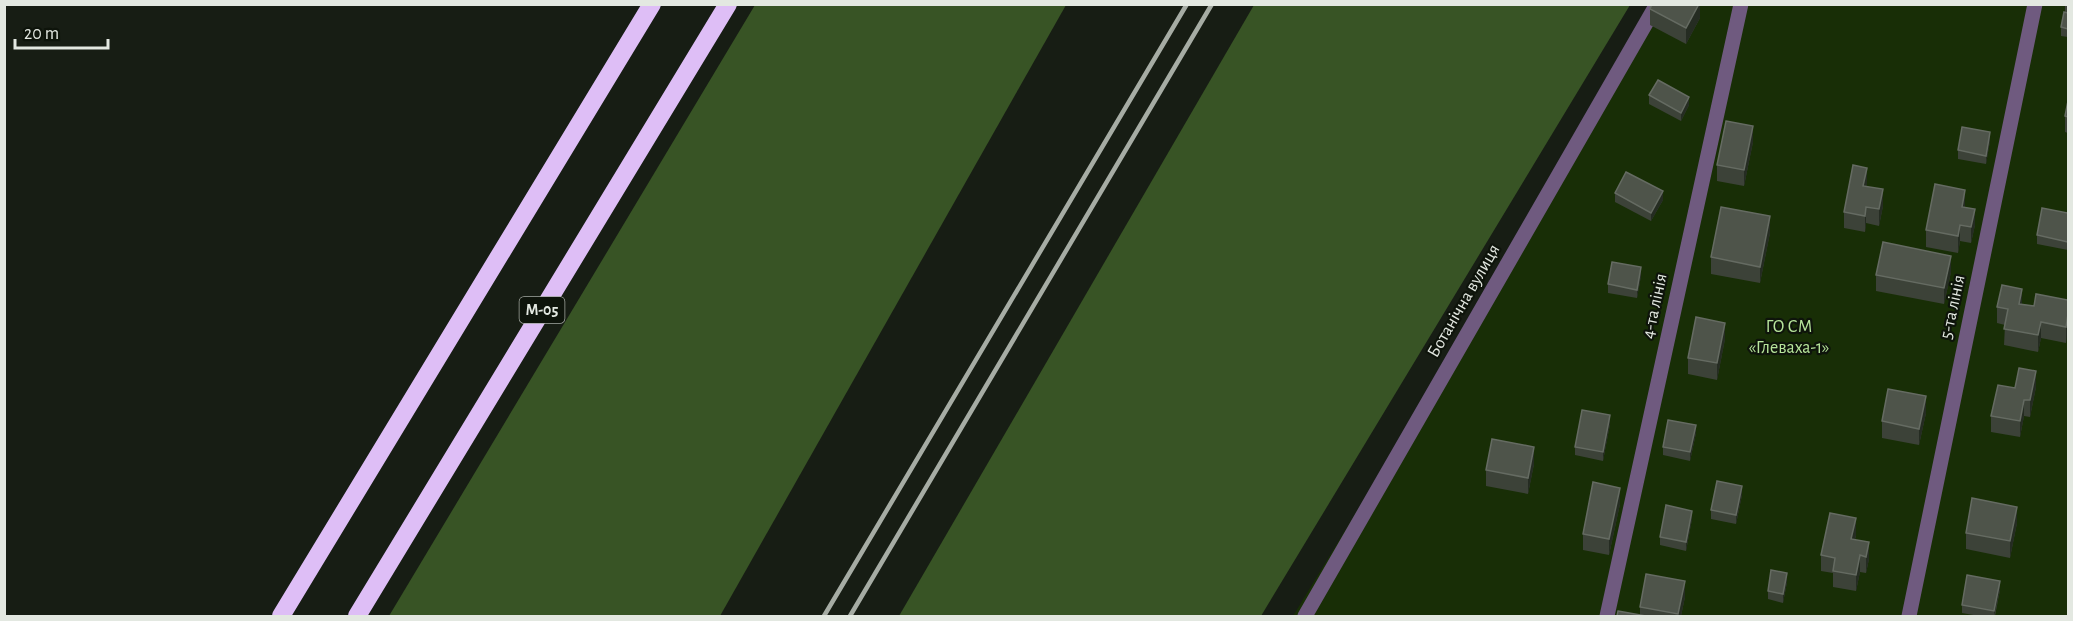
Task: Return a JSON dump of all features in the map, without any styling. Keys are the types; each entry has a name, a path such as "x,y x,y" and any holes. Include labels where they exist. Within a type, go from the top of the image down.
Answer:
{"highway":[{"path":"281,616 652,4"},
{"name":"М-05","path":"357,616 728,4"}],"street":[{"name":"Ботанічна вулиця","path":"1305,616 1657,4"},
{"name":"4-та лінія","path":"1607,616 1742,4"},
{"name":"5-та лінія","path":"1909,616 2035,4"}],"green space":[{"path":"755,5 1066,5 720,616 389,616"},
{"path":"1254,5 1630,5 1261,616 899,616"},
{"name":"ГО СМ «Глеваха-1»","path":"1665,5 2068,5 2068,616 1293,616"}],"building":[{"path":"1652,4 1699,4 1686,28 1650,9"},
{"path":"2064,12 2068,13 2068,29 2061,27"},
{"path":"1658,80 1689,97 1681,113 1649,95"},
{"path":"2068,101 2068,117 2065,116"},
{"path":"1726,121 1753,126 1744,170 1717,165"},
{"path":"1962,127 1990,132 1986,156 1958,150"},
{"path":"1853,165 1867,168 1863,186 1883,189 1879,209 1866,207 1865,216 1844,212"},
{"path":"1626,172 1663,191 1651,213 1615,193"},
{"path":"1935,184 1965,190 1962,207 1975,209 1971,227 1960,225 1958,236 1926,230"},
{"path":"1721,207 1770,216 1760,267 1711,257"},
{"path":"2042,208 2068,213 2068,242 2037,235"},
{"path":"1883,242 1951,256 1944,288 1876,275"},
{"path":"1612,262 1641,267 1637,290 1608,284"},
{"path":"2002,285 2022,289 2019,304 2034,306 2036,294 2068,300 2066,327 2041,322 2038,335 2004,329 2008,309 1997,307"},
{"path":"1696,317 1725,323 1717,363 1688,358"},
{"path":"2019,368 2036,371 2030,400 2024,400 2020,421 1991,416 1998,385 2015,388"},
{"path":"1888,389 1926,396 1919,429 1882,421"},
{"path":"1582,410 1610,415 1603,452 1575,447"},
{"path":"1668,420 1696,425 1690,452 1663,447"},
{"path":"1492,439 1534,447 1528,478 1486,470"},
{"path":"1717,481 1742,486 1736,515 1711,510"},
{"path":"1593,482 1620,488 1609,539 1583,534"},
{"path":"1972,498 2017,507 2010,541 1966,533"},
{"path":"1666,505 1692,511 1686,542 1660,537"},
{"path":"1830,513 1856,518 1851,539 1869,542 1866,557 1860,555 1856,575 1833,571 1835,558 1821,555"},
{"path":"1771,570 1787,573 1783,594 1768,591"},
{"path":"1646,574 1685,581 1678,614 1640,607"},
{"path":"1967,575 2000,581 1994,611 1962,605"},
{"path":"1618,611 1646,616 1617,616"}],"railway":[{"path":"824,616 1187,4"},
{"path":"850,616 1212,4"}]}
